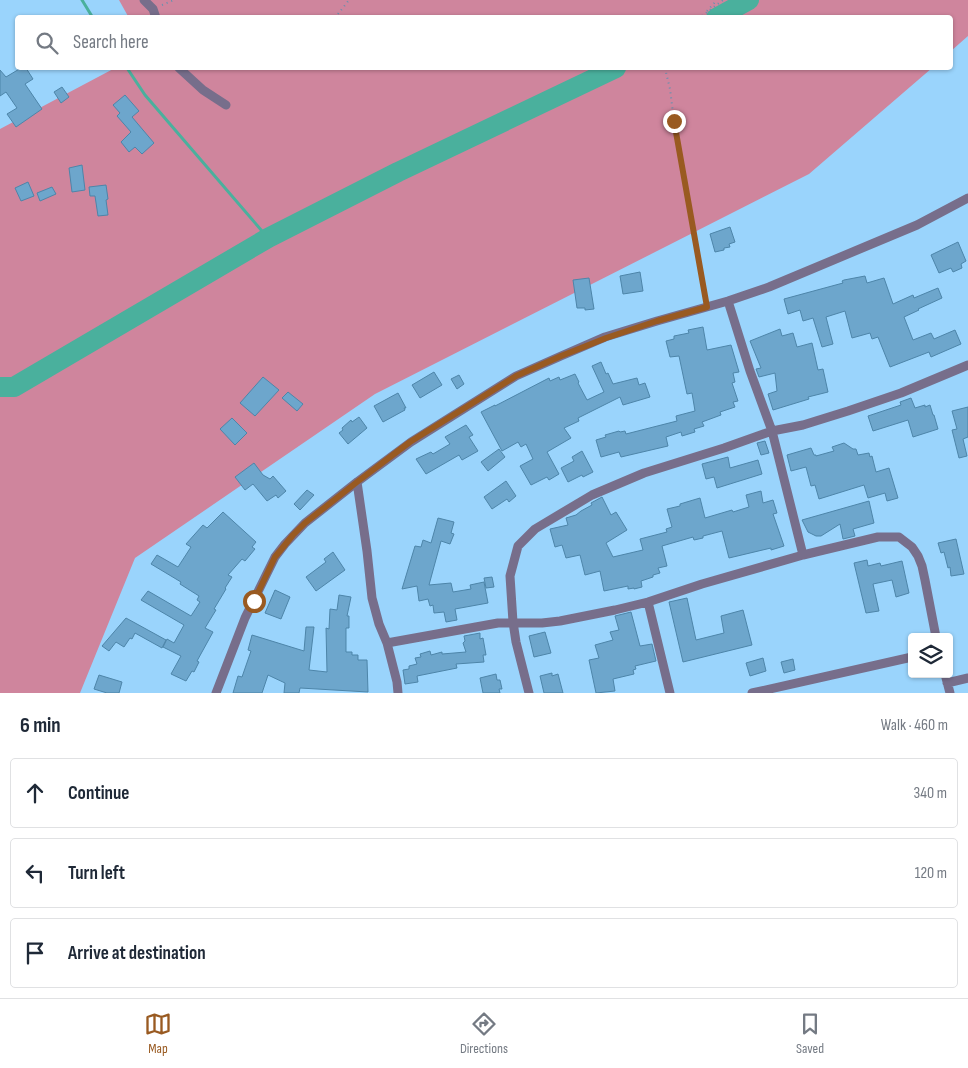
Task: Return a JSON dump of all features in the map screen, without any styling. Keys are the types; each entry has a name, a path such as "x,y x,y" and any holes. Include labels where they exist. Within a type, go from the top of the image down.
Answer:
{"street":[{"path":"144,0 154,13"},
{"path":"181,70 203,90 226,105"},
{"path":"216,693 245,618 275,557 285,544 305,523 410,442 516,376 561,356 657,321 728,302 769,287 917,225 968,198"},
{"path":"728,302 772,431 803,555"},
{"path":"529,693 512,622 510,576 518,546 535,529 592,495 644,473 772,431 803,425 901,394 968,365"},
{"path":"357,482 368,551 372,598 387,644 398,693"},
{"path":"387,644 498,623 542,623 615,610 648,602 702,584 803,555 878,537 899,537 912,547 918,556 922,566 935,633"},
{"path":"648,602 670,693"},
{"path":"752,693 908,658"},
{"path":"946,678 950,693"},
{"path":"953,678 968,678"}],"path":[{"path":"154,13 174,0"},
{"path":"338,14 348,0"},
{"path":"703,15 717,0"},
{"path":"704,15 723,0"},
{"path":"665,70 707,307"}],"shaded area":[{"path":"119,0 968,0 968,36 953,49 953,15 127,15"},
{"path":"111,70 930,70 809,174 375,394 135,558 80,693 0,693 0,129"}],"building":[{"path":"0,70 6,77 18,70 27,70 33,79 25,84 42,109 16,127 7,114 17,108 6,92 0,96"},
{"path":"62,87 69,97 61,103 54,92"},
{"path":"125,95 139,111 132,117 154,143 142,154 135,147 129,152 121,142 131,132 117,116 120,113 113,105"},
{"path":"82,165 85,190 72,192 69,168"},
{"path":"28,182 34,196 21,201 15,188"},
{"path":"106,185 108,215 98,216 95,196 90,196 89,187"},
{"path":"52,187 56,194 40,201 37,193"},
{"path":"730,227 735,242 729,244 730,247 724,248 724,250 715,252 710,234"},
{"path":"958,242 966,261 961,264 962,268 953,272 951,268 939,273 931,255"},
{"path":"640,272 643,291 623,294 620,276"},
{"path":"865,276 867,283 884,278 893,304 913,295 914,298 938,288 942,298 904,317 913,340 931,333 934,339 955,330 961,344 931,357 929,352 890,367 878,337 872,339 870,333 852,338 845,311 826,317 833,344 822,347 813,318 803,321 800,310 788,314 784,299 843,283 842,281 844,280"},
{"path":"589,278 594,309 585,310 585,308 577,308 573,280"},
{"path":"703,327 707,350 731,345 739,372 733,373 735,382 732,383 738,401 733,402 735,407 720,412 721,415 702,422 704,426 694,429 695,432 682,436 681,432 666,437 668,446 621,457 619,452 601,457 596,440 606,437 605,435 619,431 625,431 626,434 677,421 676,416 695,411 692,393 687,394 679,356 670,357 666,341 674,339 674,336 689,333 688,330"},
{"path":"780,329 782,336 793,333 797,347 812,343 818,370 823,369 828,392 773,410 768,394 777,391 775,373 759,377 756,369 761,368 750,341"},
{"path":"601,362 613,384 637,378 639,385 645,383 650,397 623,405 620,397 578,418 579,421 564,428 571,438 547,452 559,474 549,480 547,477 531,485 520,466 533,459 526,444 521,447 518,442 502,451 481,412 549,378 550,381 559,377 560,380 575,374 587,400 604,392 592,366"},
{"path":"434,372 442,385 420,398 412,385"},
{"path":"459,375 464,384 457,389 451,379"},
{"path":"263,377 279,390 255,416 240,403"},
{"path":"288,392 303,404 297,411 282,398"},
{"path":"398,393 406,408 404,408 405,410 383,422 374,406"},
{"path":"911,398 915,408 930,405 938,429 913,437 908,420 873,431 868,416 901,405 900,402"},
{"path":"968,407 968,437 963,439 967,456 959,458 952,430 957,429 952,411"},
{"path":"359,417 367,428 348,444 339,433 351,420 352,422"},
{"path":"232,418 247,433 235,445 220,429"},
{"path":"466,425 473,435 469,437 478,451 462,460 459,455 426,474 416,459 431,452 433,454 450,444 445,437"},
{"path":"765,441 769,453 761,455 757,443"},
{"path":"844,443 856,449 858,455 869,453 870,457 872,456 876,472 889,468 898,498 887,501 885,493 868,498 864,485 819,499 815,485 811,486 806,467 791,471 787,455 811,448 816,456 834,451 832,447"},
{"path":"499,449 505,457 488,471 481,462"},
{"path":"582,451 593,472 568,482 561,468 574,461 572,457"},
{"path":"728,457 730,468 758,460 762,474 717,488 714,477 706,479 702,464"},
{"path":"254,463 263,475 270,479 273,476 286,491 278,498 276,495 267,501 253,484 245,490 235,477"},
{"path":"506,481 516,496 509,502 507,499 492,509 484,497"},
{"path":"307,490 314,495 300,510 294,504"},
{"path":"761,491 763,503 773,500 777,513 773,514 784,546 729,558 722,531 694,540 693,537 662,546 667,566 658,568 660,573 641,581 642,587 634,589 628,589 628,586 604,591 600,571 585,575 580,555 566,558 562,545 555,547 550,529 568,525 566,518 576,515 602,497 611,515 616,512 627,530 606,543 613,557 643,550 640,539 667,532 666,529 672,527 667,509 700,498 705,518 749,507 746,495"},
{"path":"869,501 874,523 853,529 855,536 843,539 840,524 821,536 816,536 808,532 802,520"},
{"path":"223,512 256,542 252,547 255,549 245,561 242,559 228,575 232,577 205,628 213,632 197,661 199,662 194,672 192,671 186,681 171,674 181,656 163,647 167,639 174,643 184,625 141,600 148,591 191,616 200,602 197,600 199,596 180,584 181,582 151,564 157,555 178,567 191,547 186,544 203,525 207,528"},
{"path":"438,518 454,522 451,533 454,534 450,544 441,541 429,585 451,583 453,592 471,589 470,585 484,582 488,603 455,609 457,620 446,622 444,612 434,613 433,605 430,606 428,599 419,601 417,586 402,589 415,546 421,547 423,540 431,543"},
{"path":"956,539 964,574 951,576 950,567 948,568 944,552 941,553 938,543"},
{"path":"333,552 345,570 316,591 306,577 326,562 324,559"},
{"path":"867,560 868,566 880,563 881,566 902,561 909,593 896,597 892,580 873,584 879,611 866,613 854,563"},
{"path":"492,577 494,587 486,588 484,578"},
{"path":"275,590 290,597 281,619 265,613"},
{"path":"339,595 351,597 347,616 349,616 349,628 346,628 346,652 358,655 358,660 367,660 368,692 300,688 299,693 284,693 285,683 268,675 262,693 233,693 238,676 242,677 251,651 248,650 252,635 304,651 306,627 314,627 309,670 327,672 326,628 329,629 330,609 337,610"},
{"path":"687,598 696,640 724,633 721,616 743,610 752,645 683,662 669,602"},
{"path":"631,612 640,646 652,644 656,661 635,666 634,674 613,679 615,691 596,693 589,660 599,658 595,645 613,640 610,632 619,630 615,616"},
{"path":"126,618 166,640 162,648 135,633 124,647 116,642 109,651 102,646"},
{"path":"545,632 551,653 534,657 529,636"},
{"path":"480,633 480,639 483,638 486,655 483,655 484,662 456,664 457,668 417,676 418,682 405,684 403,670 417,664 415,658 421,657 420,654 430,651 431,655 442,652 442,654 466,652 463,643 465,641 464,636"},
{"path":"763,658 766,671 750,676 746,663"},
{"path":"793,659 795,670 784,673 781,662"},
{"path":"552,673 552,676 558,674 563,693 544,693 540,676"},
{"path":"496,674 502,689 499,689 500,693 483,693 480,678"},
{"path":"99,675 122,682 119,693 107,693 94,689"}],"waterway":[{"path":"82,0 91,15"},
{"path":"722,15 749,0"},
{"path":"128,70 145,95 268,238"},
{"path":"0,387 14,387 268,238 398,172 612,70"}],"route":[{"path":"254,601 275,557 293,535 305,523 410,442 516,376 606,338 707,307 674,121"}]}
